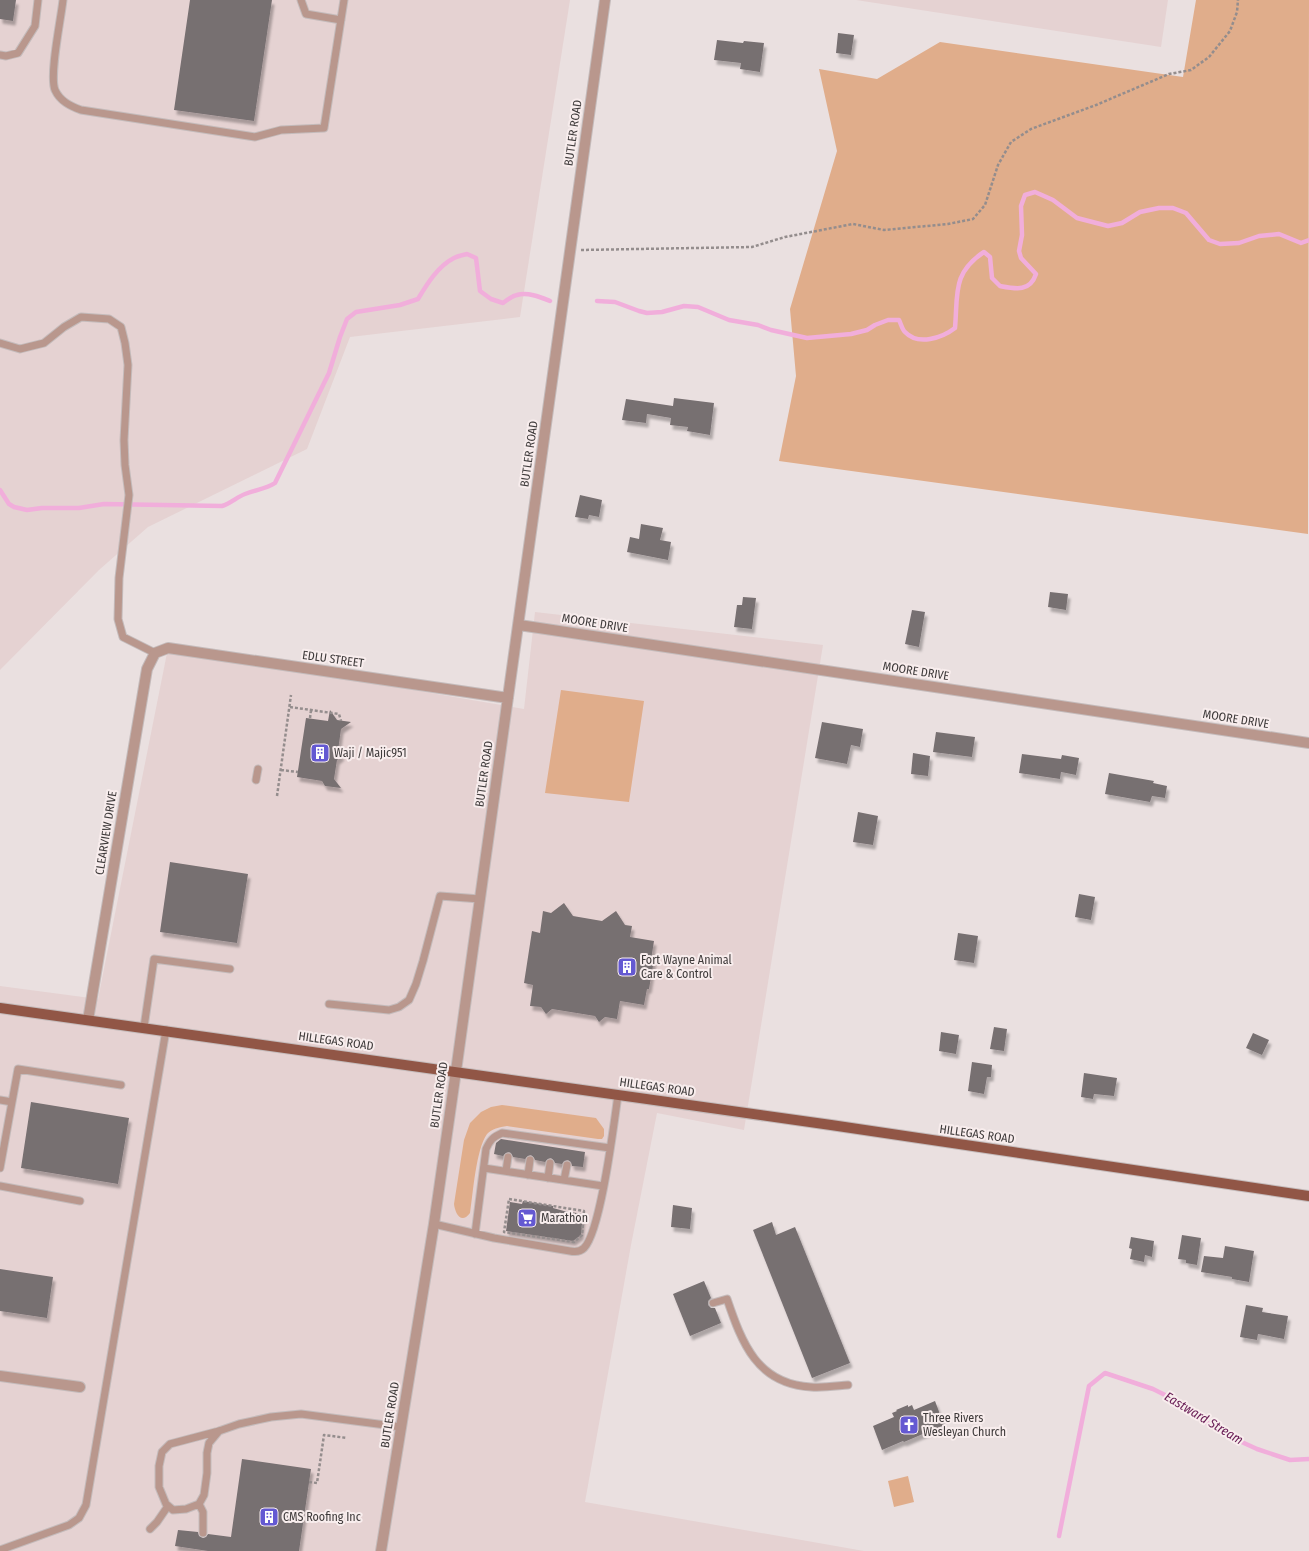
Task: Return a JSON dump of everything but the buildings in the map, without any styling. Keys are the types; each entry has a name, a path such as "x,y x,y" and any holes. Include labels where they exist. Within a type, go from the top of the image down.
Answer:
{"main road":[{"name":"HILLEGAS ROAD","path":"0,1008 456,1071 1309,1196"}],"street":[{"name":"BUTLER ROAD","path":"381,1551 434,1224 519,625 605,0"},
{"name":"MOORE DRIVE","path":"519,625 1309,743"},
{"name":"EDLU STREET","path":"155,653 168,648 508,698"},
{"name":"CLEARVIEW DRIVE","path":"88,1020 147,669 155,653"},
{"path":"0,1376 80,1387"}],"lane":[{"path":"0,55 6,56 18,53 35,26 38,0"},
{"path":"63,0 53,75 55,90 65,104 81,110 255,137 281,130 324,128 344,0"},
{"path":"300,0 306,14 341,20"},
{"path":"0,343 20,349 44,343 64,327 81,317 109,319 121,327 128,365 124,440 125,466 129,495 119,578 118,619 123,636 155,653"},
{"path":"256,780 258,769"},
{"path":"329,1004 389,1010 399,1007 410,1000 422,966 440,896 480,899"},
{"path":"144,1028 154,960 230,969"},
{"path":"0,1550 69,1525 79,1518 86,1505 166,1030"},
{"path":"0,1168 18,1069 121,1085"},
{"path":"434,1224 475,1234 578,1252 584,1249 589,1242 596,1223 618,1095"},
{"path":"0,1100 12,1102"},
{"path":"475,1234 486,1149 494,1136 502,1133 511,1138 553,1144 610,1148"},
{"path":"506,1171 508,1156"},
{"path":"528,1175 530,1160"},
{"path":"548,1178 550,1163"},
{"path":"564,1180 567,1165"},
{"path":"484,1168 603,1186"},
{"path":"0,1186 80,1201"},
{"path":"713,1303 728,1299 736,1326 745,1347 755,1361 772,1374 784,1381 797,1385 811,1387 848,1385"},
{"path":"219,1431 209,1443 204,1495 199,1504 186,1509 173,1510 166,1504 159,1487 159,1466 162,1452 170,1444 239,1424 271,1417 301,1414 401,1427"},
{"path":"199,1504 203,1512 203,1533"},
{"path":"150,1529 168,1506"}],"path":[{"path":"570,251 752,247 785,237 853,224 884,230 948,224 973,219 985,205 998,164 1010,142 1031,129 1096,105 1169,74 1192,70 1209,57 1230,31 1238,12 1238,0"},
{"path":"277,796 291,695"},
{"path":"290,707 339,714 341,721"},
{"path":"310,718 311,710"},
{"path":"281,770 298,772"},
{"path":"510,1199 584,1211 582,1235 574,1242 504,1232 510,1199"},
{"path":"309,1482 317,1483 324,1435 347,1438"}],"shaded area":[{"path":"0,0 570,0 520,317 350,337 307,449 148,527 99,570 0,670"},
{"path":"856,0 1168,0 1161,47"},
{"path":"1196,0 1309,0 1308,534 779,461 796,376 790,309 837,151 819,69 877,79 940,42 1183,77"},
{"path":"535,612 823,645 744,1130 657,1113 631,1245 585,1502 864,1551 0,1551 0,986 98,999 168,648 524,709"},
{"path":"561,690 644,701 629,802 545,793"},
{"path":"502,1105 596,1118 604,1129 604,1136 602,1139 598,1139 507,1126 491,1131 487,1134 480,1150 470,1213 464,1218 461,1218 457,1214 454,1204 464,1140 470,1123 481,1112 491,1107"},
{"path":"908,1476 914,1502 894,1507 888,1481"}],"waterway":[{"path":"597,301 615,302 647,313 662,312 684,306 698,307 729,320 758,325 771,330 807,338 851,334 867,330 888,320 899,320 902,328 910,336 916,339 930,339 944,335 955,328 957,295 962,276 966,268 984,252 990,257 992,278 1000,286 1022,288 1030,284 1033,280 1036,274 1021,258 1019,251 1022,235 1021,206 1025,195 1035,192 1053,200 1077,218 1108,226 1122,223 1140,212 1159,208 1173,208 1186,213 1209,240 1220,244 1239,243 1259,236 1279,234 1301,243 1309,240"},
{"path":"0,490 9,504 14,507 27,510 42,508 79,508 104,504 222,506 242,495 268,487 275,483 329,373 347,319 356,312 400,305 418,299 429,282 448,261 467,254 476,258 480,291 491,299 503,303 510,298 525,294 534,295 550,301"},
{"name":"Eastward Stream","path":"1059,1536 1089,1386 1105,1373 1153,1389 1185,1405 1207,1423 1233,1438 1257,1449 1290,1460 1309,1459"}],"place":[{"name":"Waji / Majic951","path":"320,753"},
{"name":"Fort Wayne Animal Care & Control","path":"627,967"},
{"name":"Marathon","path":"527,1218"},
{"name":"Three Rivers Wesleyan Church","path":"909,1425"},
{"name":"CMS Roofing Inc","path":"269,1517"}]}
